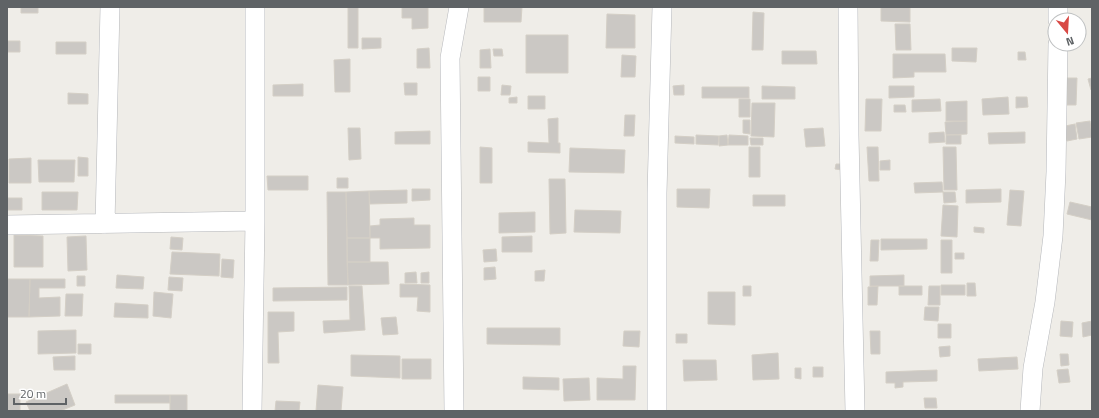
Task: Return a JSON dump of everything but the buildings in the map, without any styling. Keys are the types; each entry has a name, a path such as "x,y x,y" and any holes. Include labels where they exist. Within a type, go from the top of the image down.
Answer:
{"street":[{"path":"105,224 110,7"},
{"path":"252,411 255,221 255,7"},
{"path":"454,411 450,58 459,7"},
{"path":"657,411 657,193 662,7"},
{"path":"848,7 854,411"},
{"path":"1030,411 1033,368 1045,302 1053,236 1056,172 1058,52"},
{"path":"7,225 255,221"}]}
